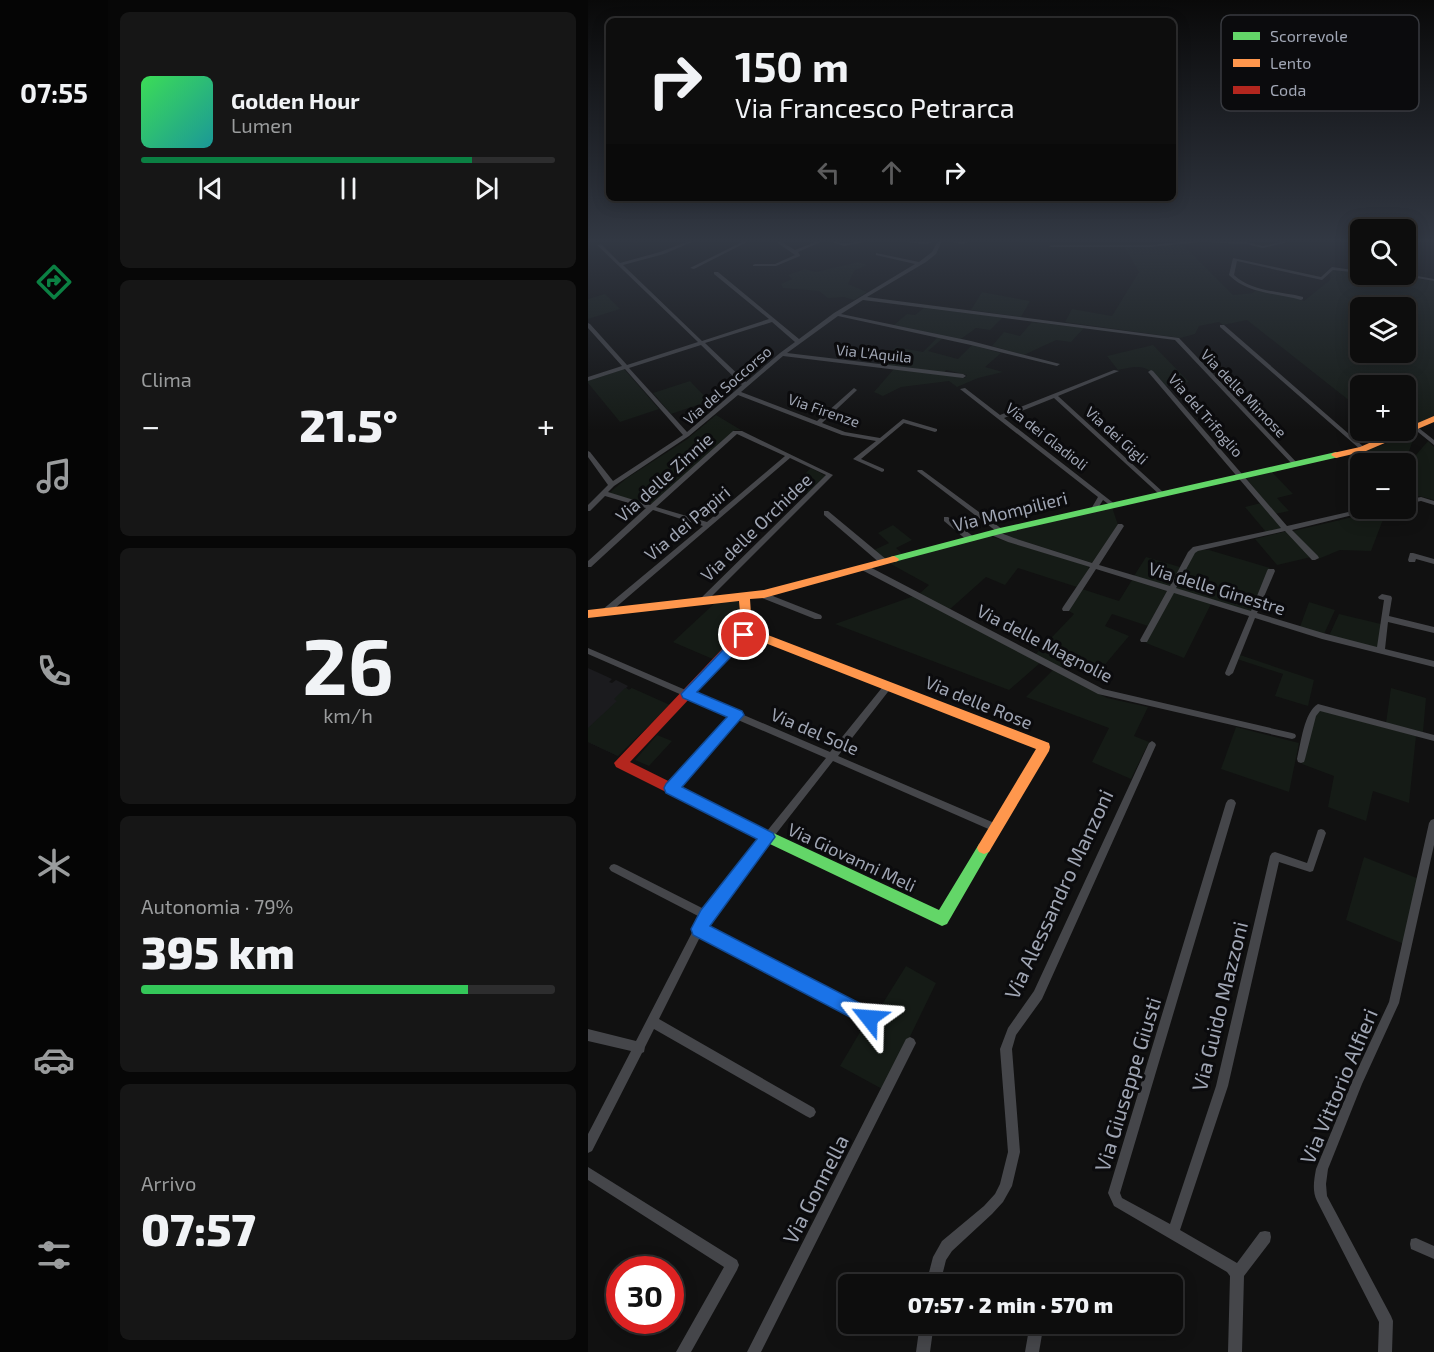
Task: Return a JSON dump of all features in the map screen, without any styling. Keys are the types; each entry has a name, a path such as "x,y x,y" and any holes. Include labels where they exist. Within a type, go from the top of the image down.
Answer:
{"street":[{"path":"662,304 746,385"},
{"path":"753,304 799,342"},
{"name":"Via del Soccorso","path":"588,509 612,485 687,435 782,354 852,304"},
{"name":"Via delle Mimose","path":"912,304 1156,334 1177,339 1295,464"},
{"path":"836,314 1057,364"},
{"path":"588,379 772,320"},
{"path":"588,325 687,435"},
{"path":"1222,326 1363,449"},
{"name":"Via L'Aquila","path":"782,354 963,376"},
{"path":"1000,417 1116,371"},
{"name":"Via del Trifoglio","path":"1151,372 1240,476"},
{"name":"Via dei Gladioli","path":"963,388 1113,505"},
{"path":"818,424 854,390"},
{"name":"Via Firenze","path":"736,393 844,434 881,440"},
{"name":"Via dei Gigli","path":"1055,396 1154,492"},
{"name":"Via Mompilieri","path":"1416,427 1434,419"},
{"path":"881,440 903,421 935,430"},
{"path":"1416,428 1434,443"},
{"name":"Via delle Zinnie","path":"588,565 735,432 740,432 788,457 830,475"},
{"name":"Via Firenze","path":"881,440 856,459 882,470"},
{"name":"Via Mompilieri","path":"588,614 760,594 971,538 1113,505 1154,492 1363,449 1382,441"},
{"path":"588,453 612,485"},
{"name":"Via dei Papiri","path":"605,612 788,457"},
{"name":"Via delle Ginestre","path":"920,471 997,532 1094,566 1322,636 1434,664"},
{"name":"Via delle Orchidee","path":"702,600 830,475"},
{"path":"1240,476 1315,558"},
{"path":"603,493 708,525"},
{"path":"1094,509 1102,496"},
{"path":"1416,500 1421,499 1434,503"},
{"path":"826,513 884,562"},
{"path":"1144,640 1192,552 1196,549 1350,514"},
{"path":"946,519 971,538"},
{"path":"1066,609 1120,526"},
{"path":"1412,560 1413,555 1434,562"},
{"name":"Via delle Magnolie","path":"863,567 1108,695 1292,736"},
{"path":"1229,673 1271,571"},
{"path":"760,594 818,617"},
{"path":"744,597 746,631"},
{"path":"1381,651 1388,598 1382,597"},
{"path":"1385,618 1434,630"},
{"name":"Via delle Rose","path":"746,631 1044,747 942,919"},
{"name":"Via Giovanni Meli","path":"746,631 621,763 768,837 942,919"},
{"name":"Via del Sole","path":"588,651 996,828"},
{"path":"588,1147 706,915 888,686"},
{"path":"1301,759 1312,715 1318,707 1434,738"},
{"path":"671,788 737,715"},
{"name":"Via Alessandro Manzoni","path":"936,1274 940,1257 947,1246 988,1210 1006,1186 1014,1152 1006,1049 1012,1032 1038,995 1152,745"},
{"name":"Via Giuseppe Giusti","path":"1232,803 1114,1193 1118,1202 1232,1267 1237,1274"},
{"name":"Via Vittorio Alfieri","path":"1385,1352 1386,1322 1321,1197 1320,1184 1323,1169 1358,1081 1394,1003 1434,823"},
{"name":"Via Guido Mazzoni","path":"1173,1233 1222,1086 1275,856 1310,868 1321,833"},
{"path":"614,868 706,915"},
{"path":"699,929 869,1018"},
{"path":"653,1022 810,1112"},
{"path":"588,1035 640,1048"},
{"name":"Via Gonnella","path":"754,1352 910,1043"},
{"path":"588,1173 732,1265 683,1352"},
{"path":"1235,1352 1237,1274 1266,1237"},
{"path":"1416,1244 1434,1253"},
{"path":"923,1352 925,1334"},
{"path":"1032,1352 1035,1334"}],"shaded area":[{"path":"588,304 615,304 620,309 588,319"},
{"path":"975,304 1028,304 1021,317 971,310"},
{"path":"1119,304 1350,304 1350,363 1416,363 1416,304 1434,304 1434,417 1416,425 1416,375 1350,375 1350,401 1247,320 1223,325 1219,322 1199,326 1195,334 1180,338 1065,322 1072,309 1112,316"},
{"path":"924,308 1003,317 990,330 976,328 961,339 894,325 907,314 915,315"},
{"path":"1032,322 1084,328 1071,342 1056,340 1024,355 992,346 1004,332 1020,336"},
{"path":"938,337 943,338 928,351 958,359 972,345 1001,353 985,367 1003,372 978,378 957,387 949,381 901,387 883,396 874,392 893,370 897,369 965,378 967,375 946,370 944,373 878,365 896,347 923,352"},
{"path":"1153,345 1189,382 1166,386 1145,368 1134,367 1118,370 1107,356"},
{"path":"624,369 659,409 620,422 588,381"},
{"path":"690,381 709,401 671,414 653,393"},
{"path":"716,415 741,430 735,430 653,503 646,504 609,493 627,478 686,440"},
{"path":"1391,441 1413,441 1408,453 1358,453"},
{"path":"1428,441 1434,447 1434,500 1416,497 1416,455"},
{"path":"811,468 826,476 808,493 790,488"},
{"path":"1272,472 1293,494 1277,498 1289,511 1275,514 1246,478"},
{"path":"1261,503 1282,528 1266,532 1245,507"},
{"path":"1112,507 1118,525 1092,563 1007,536 1004,533"},
{"path":"1350,518 1383,519 1371,551 1340,550 1318,559 1293,531"},
{"path":"893,525 912,540 896,548 903,554 885,560 874,550 889,543 878,533"},
{"path":"1287,531 1311,557 1277,565 1255,539"},
{"path":"989,536 1088,566 1089,569 1077,587 1018,568 1005,585 986,577 949,610 919,594 929,585 889,563"},
{"path":"1209,550 1270,568 1252,612 1175,588 1194,553"},
{"path":"1146,557 1180,567 1170,587 1134,576"},
{"path":"1132,580 1167,591 1148,626 1112,614 1105,626 1129,636 1097,674 1068,660 1061,668 1035,655 1074,614 1069,611 1082,589 1119,601"},
{"path":"1173,592 1211,604 1184,658 1146,643"},
{"path":"914,596 1040,663 1009,690 835,624"},
{"path":"737,599 742,609 743,628 715,660 673,642 716,602"},
{"path":"1309,602 1335,610 1324,634 1300,627"},
{"path":"1339,614 1381,624 1379,648 1329,636"},
{"path":"1240,655 1314,680 1308,706 1275,696 1283,674 1240,660 1238,659"},
{"path":"588,668 612,679 609,682 616,680 628,686 626,688 629,690 632,688 618,756 588,742"},
{"path":"1053,670 1107,698 1148,707 1134,736 1149,742 1131,779 1092,762 1109,728 1026,697"},
{"path":"625,688 629,690 632,688 670,705 618,756 588,742 588,728 617,701 614,699"},
{"path":"1391,688 1426,698 1423,732 1386,723"},
{"path":"1319,710 1416,736 1409,803 1373,791 1366,821 1328,807 1334,776 1302,764 1313,720"},
{"path":"1236,727 1299,743 1289,792 1221,769"},
{"path":"657,735 672,741 649,766 635,760"},
{"path":"1364,857 1419,879 1404,944 1346,920"},
{"path":"906,966 936,983 884,1090 840,1066 866,1022 870,1024"}],"traffic: fast":[{"path":"894,559 1000,531 1336,455"},
{"path":"756,831 942,919 984,848"}],"traffic: slow":[{"path":"1336,455 1363,449 1434,419"},
{"path":"588,614 764,594 894,559"},
{"path":"744,597 746,631 1044,747 984,848"}],"traffic: jam":[{"path":"746,631 621,763 756,831"}],"route":[{"path":"744,635 687,694 737,715 671,788 768,837 706,915 699,929 869,1018"}]}
